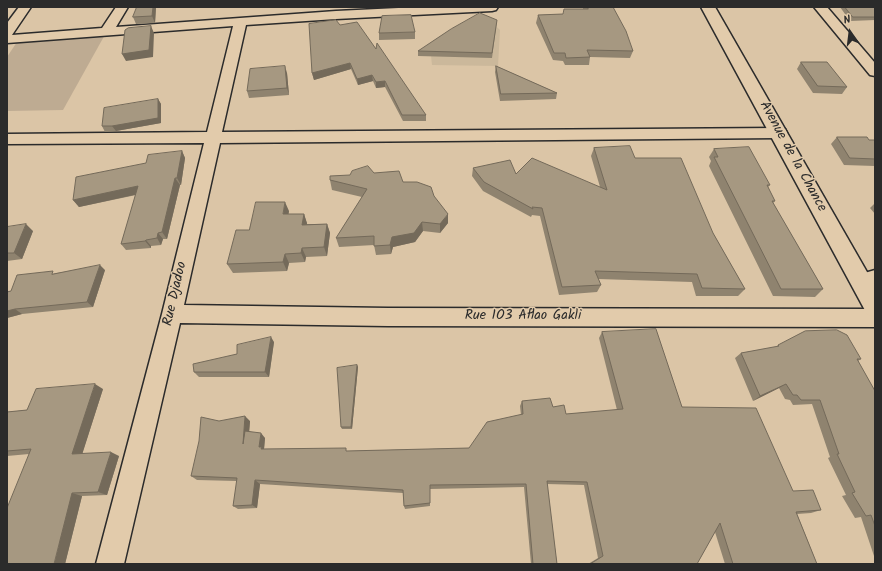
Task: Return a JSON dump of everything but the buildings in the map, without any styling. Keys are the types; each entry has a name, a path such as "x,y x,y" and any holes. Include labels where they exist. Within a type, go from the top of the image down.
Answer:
{"main road":[{"name":"Avenue de la Chance","path":"708,7 779,133 868,280 875,307"}],"street":[{"path":"7,32 25,7"},
{"path":"106,32 122,7"},
{"path":"7,39 240,22 333,11 492,7"},
{"path":"820,7 875,72"},
{"name":"Rue Djadoo","path":"110,564 172,314 240,22"},
{"path":"7,139 779,133"},
{"name":"Rue 1O3 Aflao Gakli","path":"172,314 388,318 875,318"}],"shaded area":[{"path":"486,17 500,30 498,66 432,65 430,46"},
{"path":"107,31 63,110 7,111 7,57 23,33"}]}
